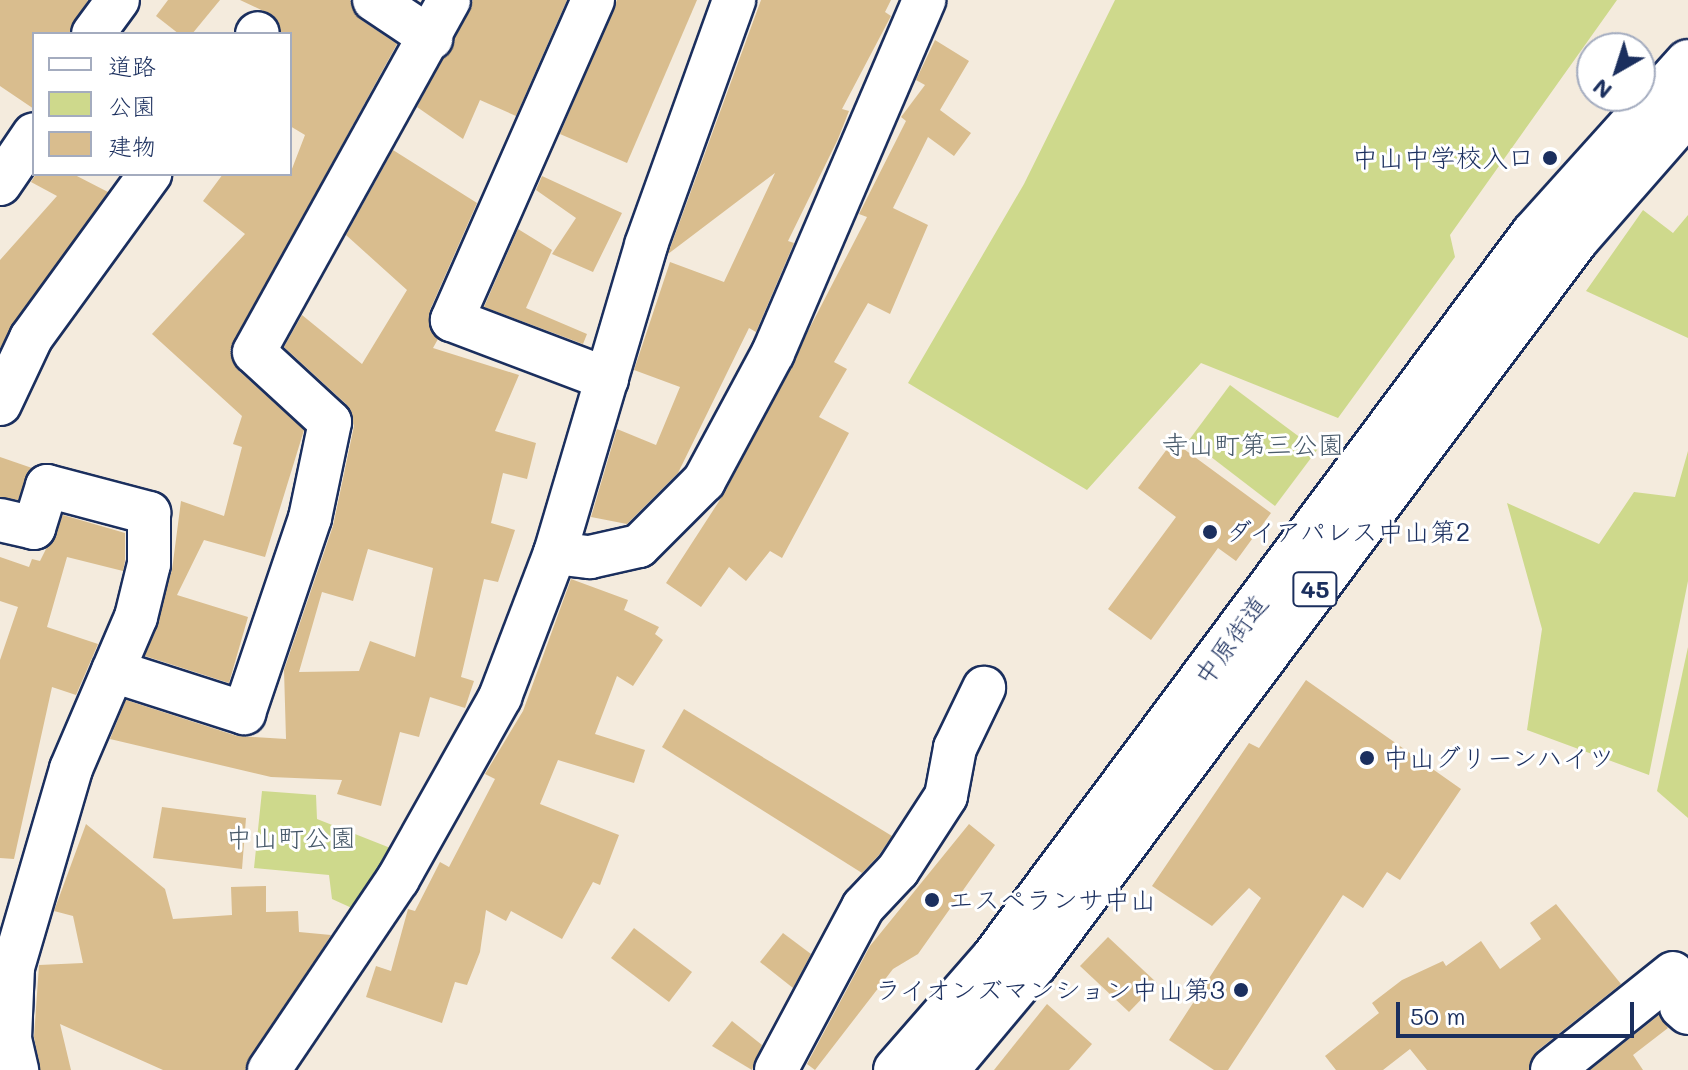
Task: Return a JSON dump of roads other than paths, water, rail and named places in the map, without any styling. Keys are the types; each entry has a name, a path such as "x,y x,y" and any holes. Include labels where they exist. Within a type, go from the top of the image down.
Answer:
{"main road":[{"name":"中原街道","path":"896,1070 993,959 1534,233 1688,62"},
{"name":"中原街道","path":"946,1070 1045,952 1576,240 1688,112"}],"street":[{"path":"94,32 118,0"},
{"path":"374,0 431,38"},
{"path":"113,671 244,713 310,518 330,422 254,352 431,38 449,0"},
{"path":"593,0 452,320 607,379"},
{"path":"269,1070 398,879 500,697 555,553 607,379 734,0"},
{"path":"555,553 590,557 639,546 704,481 773,353 924,0"},
{"path":"0,184 32,137"},
{"path":"0,404 31,338 149,176"},
{"path":"0,520 34,528 47,486 149,513 149,564 113,671 71,769 13,967 10,1039 17,1070"},
{"path":"776,1070 863,907 946,796 955,748 984,688"},
{"path":"1552,1070 1676,995"}],"place":[{"name":"中山中学校入口","path":"1550,158"},
{"name":"ダイアパレス中山第2","path":"1210,532"},
{"name":"中山グリーンハイツ","path":"1367,758"},
{"name":"エスペランサ中山","path":"932,900"},
{"name":"ライオンズマンション中山第3","path":"1241,990"}],"park label":[{"name":"寺山町第三公園","path":"1253,445"},
{"name":"中山町公園","path":"291,838"}]}
